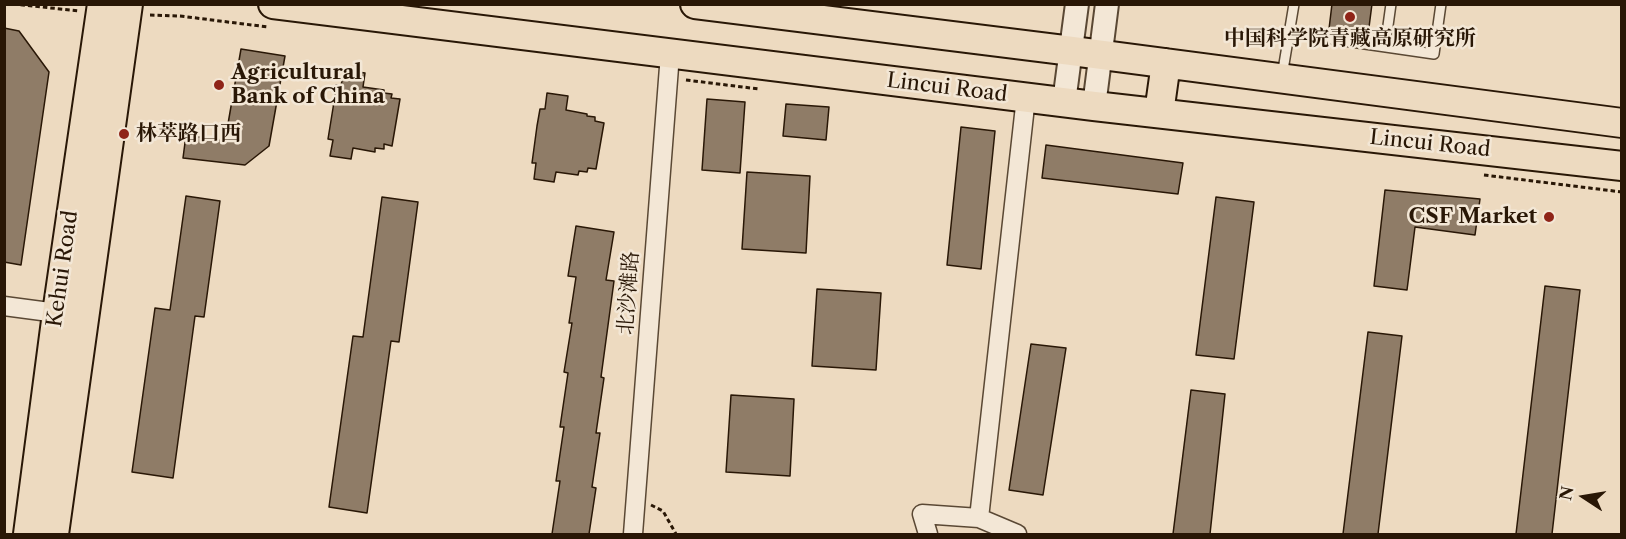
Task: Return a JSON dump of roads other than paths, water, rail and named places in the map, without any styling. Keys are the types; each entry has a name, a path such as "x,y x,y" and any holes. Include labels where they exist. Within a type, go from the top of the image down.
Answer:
{"main road":[{"name":"Kehui Road","path":"28,534 57,313 102,4"},
{"name":"Kehui Road","path":"54,534 128,4"},
{"name":"Lincui Road","path":"273,4 1026,98 1622,166"},
{"path":"695,4 1622,123"},
{"path":"1159,113 1166,63"}],"street":[{"path":"1064,102 1077,4"},
{"path":"1095,106 1107,4"},
{"name":"北沙滩路","path":"633,534 670,54"},
{"path":"979,518 1026,98"},
{"path":"4,306 57,313"},
{"path":"928,534 922,514 979,518 1017,534"}],"lane":[{"path":"1282,78 1294,4"},
{"path":"1385,47 1391,4"},
{"path":"1289,33 1434,54 1441,4"}],"place":[{"name":"中国科学院青藏高原研究所","path":"1350,17"},
{"name":"Agricultural Bank of China","path":"219,85"},
{"name":"林萃路口西","path":"124,134"},
{"name":"CSF Market","path":"1549,217"}]}
